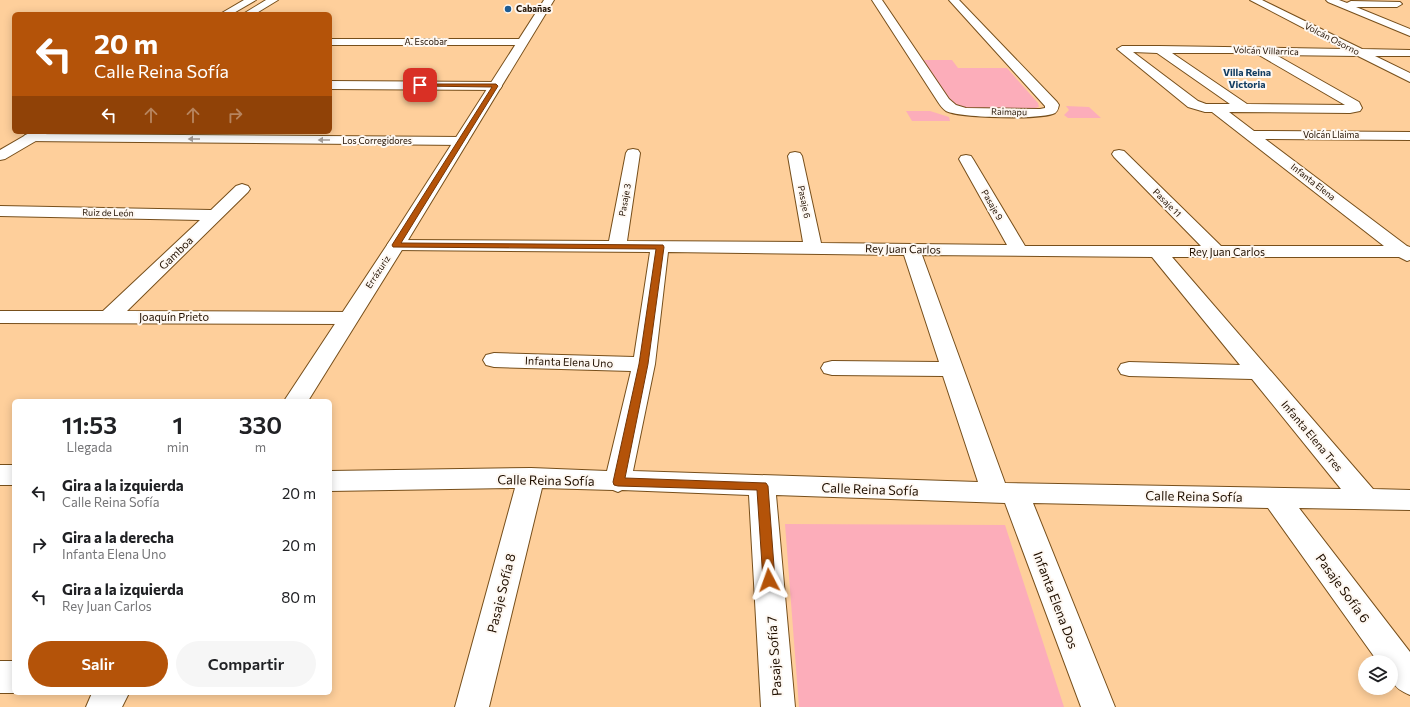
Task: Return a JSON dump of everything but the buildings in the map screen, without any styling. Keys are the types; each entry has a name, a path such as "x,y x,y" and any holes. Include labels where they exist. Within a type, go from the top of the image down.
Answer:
{"main road":[{"path":"229,12 251,0"},
{"path":"252,12 273,0"},
{"name":"Errázuriz","path":"297,399 496,86 548,0"},
{"name":"Raimapu","path":"877,0 946,105 966,112 1042,113 1051,110 1052,105 954,0"},
{"name":"Volcán Osorno","path":"1255,0 1410,78"},
{"path":"1335,2 1397,4"},
{"path":"1335,2 1410,33"},
{"path":"1387,24 1410,24"},
{"name":"A. Escobar","path":"332,42 523,42"},
{"name":"Volcán Villarrica","path":"1215,108 1205,108 1193,104 1122,49 1410,53"},
{"path":"1159,49 1244,108"},
{"path":"1215,108 1355,108 1354,105 1262,52"},
{"path":"332,84 496,86"},
{"name":"Infanta Elena","path":"1215,108 1408,254"},
{"name":"Volcán Llaima","path":"1251,134 1410,136"},
{"path":"0,156 36,135"},
{"name":"Los Corregidores","path":"0,141 36,135 461,141"},
{"name":"Pasaje 3","path":"617,247 634,153"},
{"name":"Pasaje 11","path":"1119,154 1216,251"},
{"name":"Pasaje 6","path":"795,156 813,248"},
{"name":"Pasaje 9","path":"966,159 1019,252"},
{"name":"Gamboa","path":"109,317 242,189"},
{"name":"Ruiz de León","path":"0,211 215,215"},
{"name":"Rey Juan Carlos","path":"396,245 911,249 1019,252 1216,251 1408,254"},
{"path":"618,482 644,364 660,247"},
{"name":"Infanta Elena Dos","path":"911,249 952,369 1098,707"},
{"name":"Infanta Elena Tres","path":"1158,252 1366,500"},
{"name":"Joaquín Prieto","path":"0,317 349,318"},
{"name":"Infanta Elena Uno","path":"494,360 644,364"},
{"path":"832,368 952,369"},
{"path":"1129,369 1258,372"},
{"path":"0,475 12,475"},
{"name":"Calle Reina Sofía","path":"332,481 531,478 618,482 1005,493 1410,500"},
{"name":"Pasaje Sofía 8","path":"472,707 531,478"},
{"name":"Pasaje Sofía 7","path":"762,486 778,707"},
{"name":"Pasaje Sofía 6","path":"1276,498 1410,679"},
{"path":"0,677 12,677"},
{"path":"103,707 111,695"}],"shaded area":[{"path":"922,60 952,60 958,68 1007,68 1038,103 1039,107 1031,109 963,109 951,105"},
{"path":"1066,106 1089,107 1101,118 1068,118 1064,115 1069,110"},
{"path":"906,111 930,111 949,117 950,121 912,121"},
{"path":"785,524 1005,525 1064,707 799,707"}],"place":[{"name":"Cabañas","path":"508,9"}],"district":[{"name":"Villa Reina Victoria","path":"1247,78"}],"route":[{"path":"420,85 496,86 396,245 660,247 644,364 618,482 762,486 769,580"}]}
